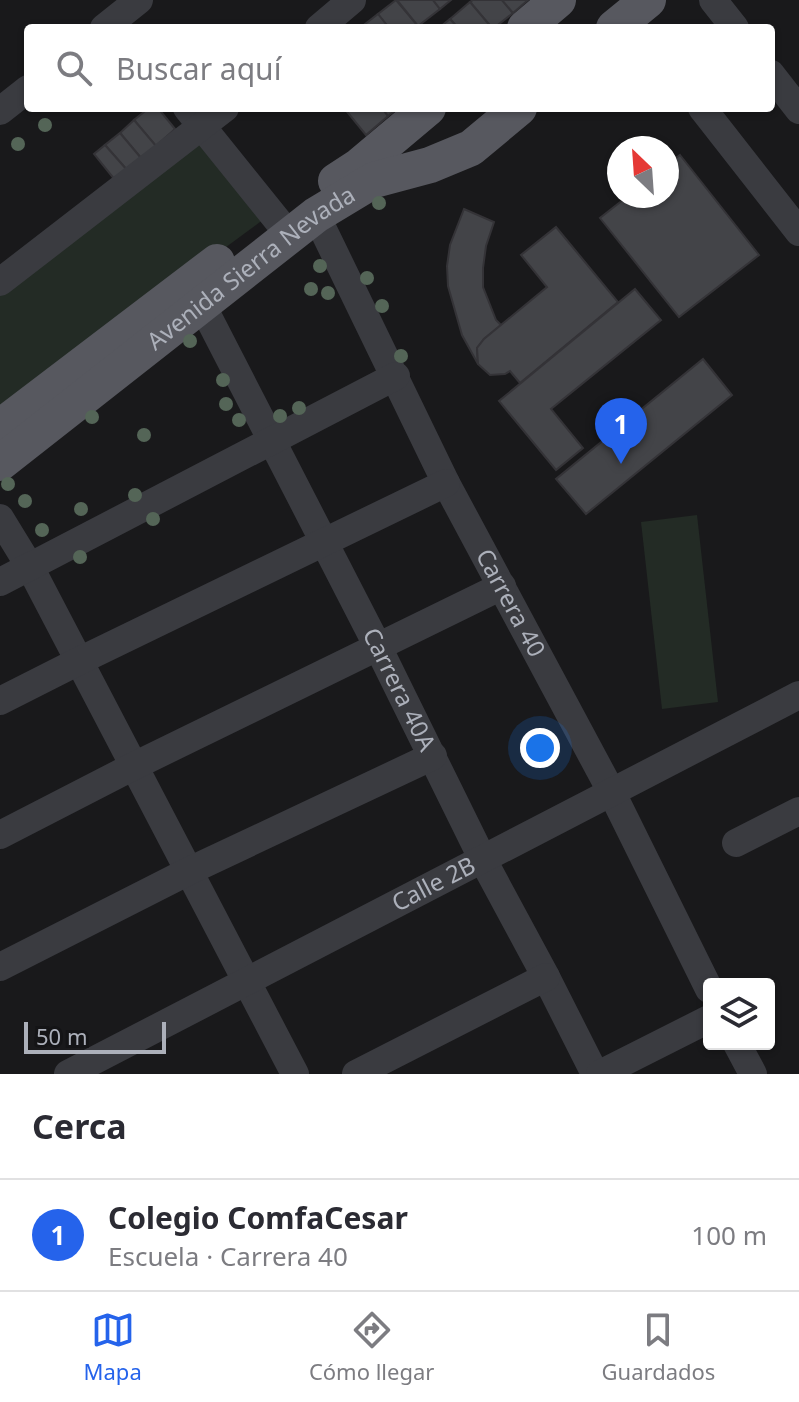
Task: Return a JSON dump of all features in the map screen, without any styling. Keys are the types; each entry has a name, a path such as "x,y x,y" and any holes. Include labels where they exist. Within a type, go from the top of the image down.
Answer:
{"main road":[{"path":"530,24 558,0"},
{"name":"Avenida Sierra Nevada","path":"0,463 202,305 423,112"},
{"name":"Avenida Sierra Nevada","path":"0,427 250,237 295,223 374,180 430,165 471,148 514,112"}],"street":[{"path":"109,19 139,0"},
{"path":"324,24 352,0"},
{"path":"713,0 732,24"},
{"path":"775,79 799,110"},
{"path":"0,111 24,92"},
{"path":"705,112 799,232"},
{"path":"0,282 195,117"},
{"name":"Carrera 40","path":"195,117 295,223 396,376 446,483 612,793 704,978"},
{"name":"Carrera 40A","path":"202,305 378,647 483,860 598,1074"},
{"path":"0,582 396,376"},
{"path":"0,701 446,483"},
{"path":"0,518 30,567 295,1074"},
{"path":"0,835 502,586"},
{"name":"Calle 2B","path":"68,1074 799,695"},
{"path":"0,967 189,871 433,756"},
{"path":"736,843 799,811"},
{"path":"356,1074 546,977"},
{"path":"598,1074 703,1022"},
{"path":"740,1050 753,1074"}],"shaded area":[{"path":"203,138 264,219 0,414 0,295"},
{"path":"697,515 718,702 662,709 641,522"}],"building":[{"path":"396,0 416,24 386,24 378,14"},
{"path":"397,0 433,0 440,9 416,24"},
{"path":"433,0 451,0 440,9"},
{"path":"502,0 513,13 499,24 489,24 470,2"},
{"path":"502,0 528,0 513,13"},
{"path":"470,2 489,24 454,24 450,19"},
{"path":"378,14 386,24 365,24"},
{"path":"144,112 161,112 175,129 156,146 134,120"},
{"path":"347,112 385,112 388,116 366,135"},
{"path":"134,120 156,146 141,158 120,133"},
{"path":"120,133 141,158 127,170 105,145"},
{"path":"105,145 127,170 115,180 94,154"},
{"path":"679,156 759,255 679,317 600,218 613,208 679,208"},
{"path":"464,209 494,222 486,246 483,287 501,325 477,348 478,364 462,335 448,286 450,245"},
{"path":"556,227 618,302 520,383 510,371 490,375 478,364 477,348 547,287 521,255"},
{"path":"635,289 661,320 551,409 583,448 556,470 499,401"},
{"path":"703,359 732,395 586,514 556,479"}],"place":[{"name":"Colegio ComfaCesar","path":"621,464"}]}
